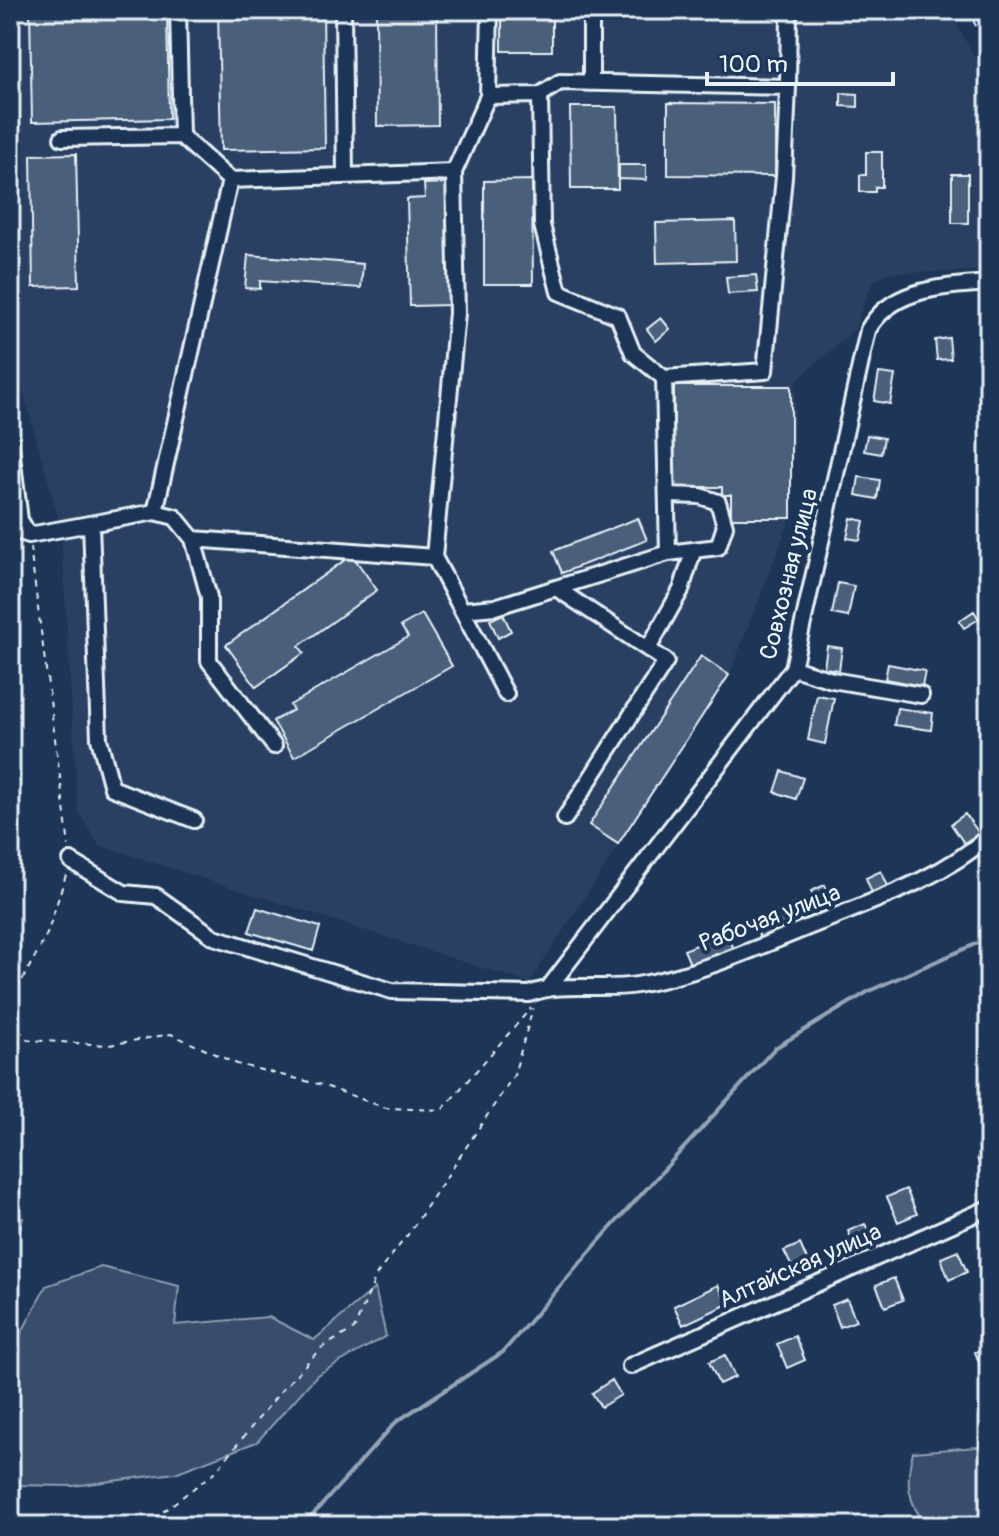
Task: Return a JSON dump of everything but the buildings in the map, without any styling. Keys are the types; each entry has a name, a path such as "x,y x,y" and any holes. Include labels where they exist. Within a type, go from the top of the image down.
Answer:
{"street":[{"path":"178,10 181,136"},
{"path":"343,10 345,176"},
{"path":"490,10 488,96 454,172 457,313 434,557 506,694"},
{"path":"591,10 591,83"},
{"path":"540,95 542,225 559,292 618,316 633,353 664,378 765,371 784,177 789,10"},
{"path":"488,96 540,95 560,82 788,87"},
{"path":"62,138 181,136 230,180 454,172"},
{"path":"155,512 230,180"},
{"name":"Совхозная улица","path":"550,986 793,668 868,330 878,311 895,299 942,287 985,283"},
{"path":"664,378 668,553"},
{"path":"10,439 20,520 29,535"},
{"path":"462,610 495,607 668,553 718,547 725,526 718,502 700,496 667,495"},
{"path":"10,529 29,535 155,512 175,517 193,539 209,597 209,661 274,746"},
{"path":"91,524 99,739 112,788 194,820"},
{"path":"193,539 434,557"},
{"path":"648,649 681,590 693,552"},
{"path":"556,588 666,661 565,818"},
{"path":"793,668 832,680 921,695"},
{"name":"Рабочая улица","path":"71,861 124,893 156,896 214,937 392,991 529,994 550,986 590,990 637,985 693,971 920,883 989,836"},
{"name":"Алтайская улица","path":"630,1366 989,1208"}],"path":[{"path":"968,10 989,52"},
{"path":"985,283 989,252"},
{"path":"29,535 71,861 47,934 17,990 11,1021 28,1040 109,1045 171,1034 237,1064 322,1085 386,1108 442,1110 535,1003 514,1075 410,1232 377,1274 354,1329 321,1348 280,1392 215,1472 144,1526"}],"shaded area":[{"path":"10,10 948,10 987,78 981,271 888,273 872,282 854,330 796,381 791,517 728,678 529,983 99,845 78,812 61,529 10,343"},
{"path":"10,1216 23,1218 10,1266"},
{"path":"101,1267 179,1286 175,1325 269,1317 314,1340 375,1288 386,1336 317,1375 257,1442 175,1473 73,1486 10,1485 10,1355 46,1286"},
{"path":"989,1446 989,1526 928,1526 916,1509 910,1491 909,1472 913,1452"}],"waterway":[{"path":"303,1526 396,1422 503,1352 607,1232 775,1048 869,991 989,938"}]}
